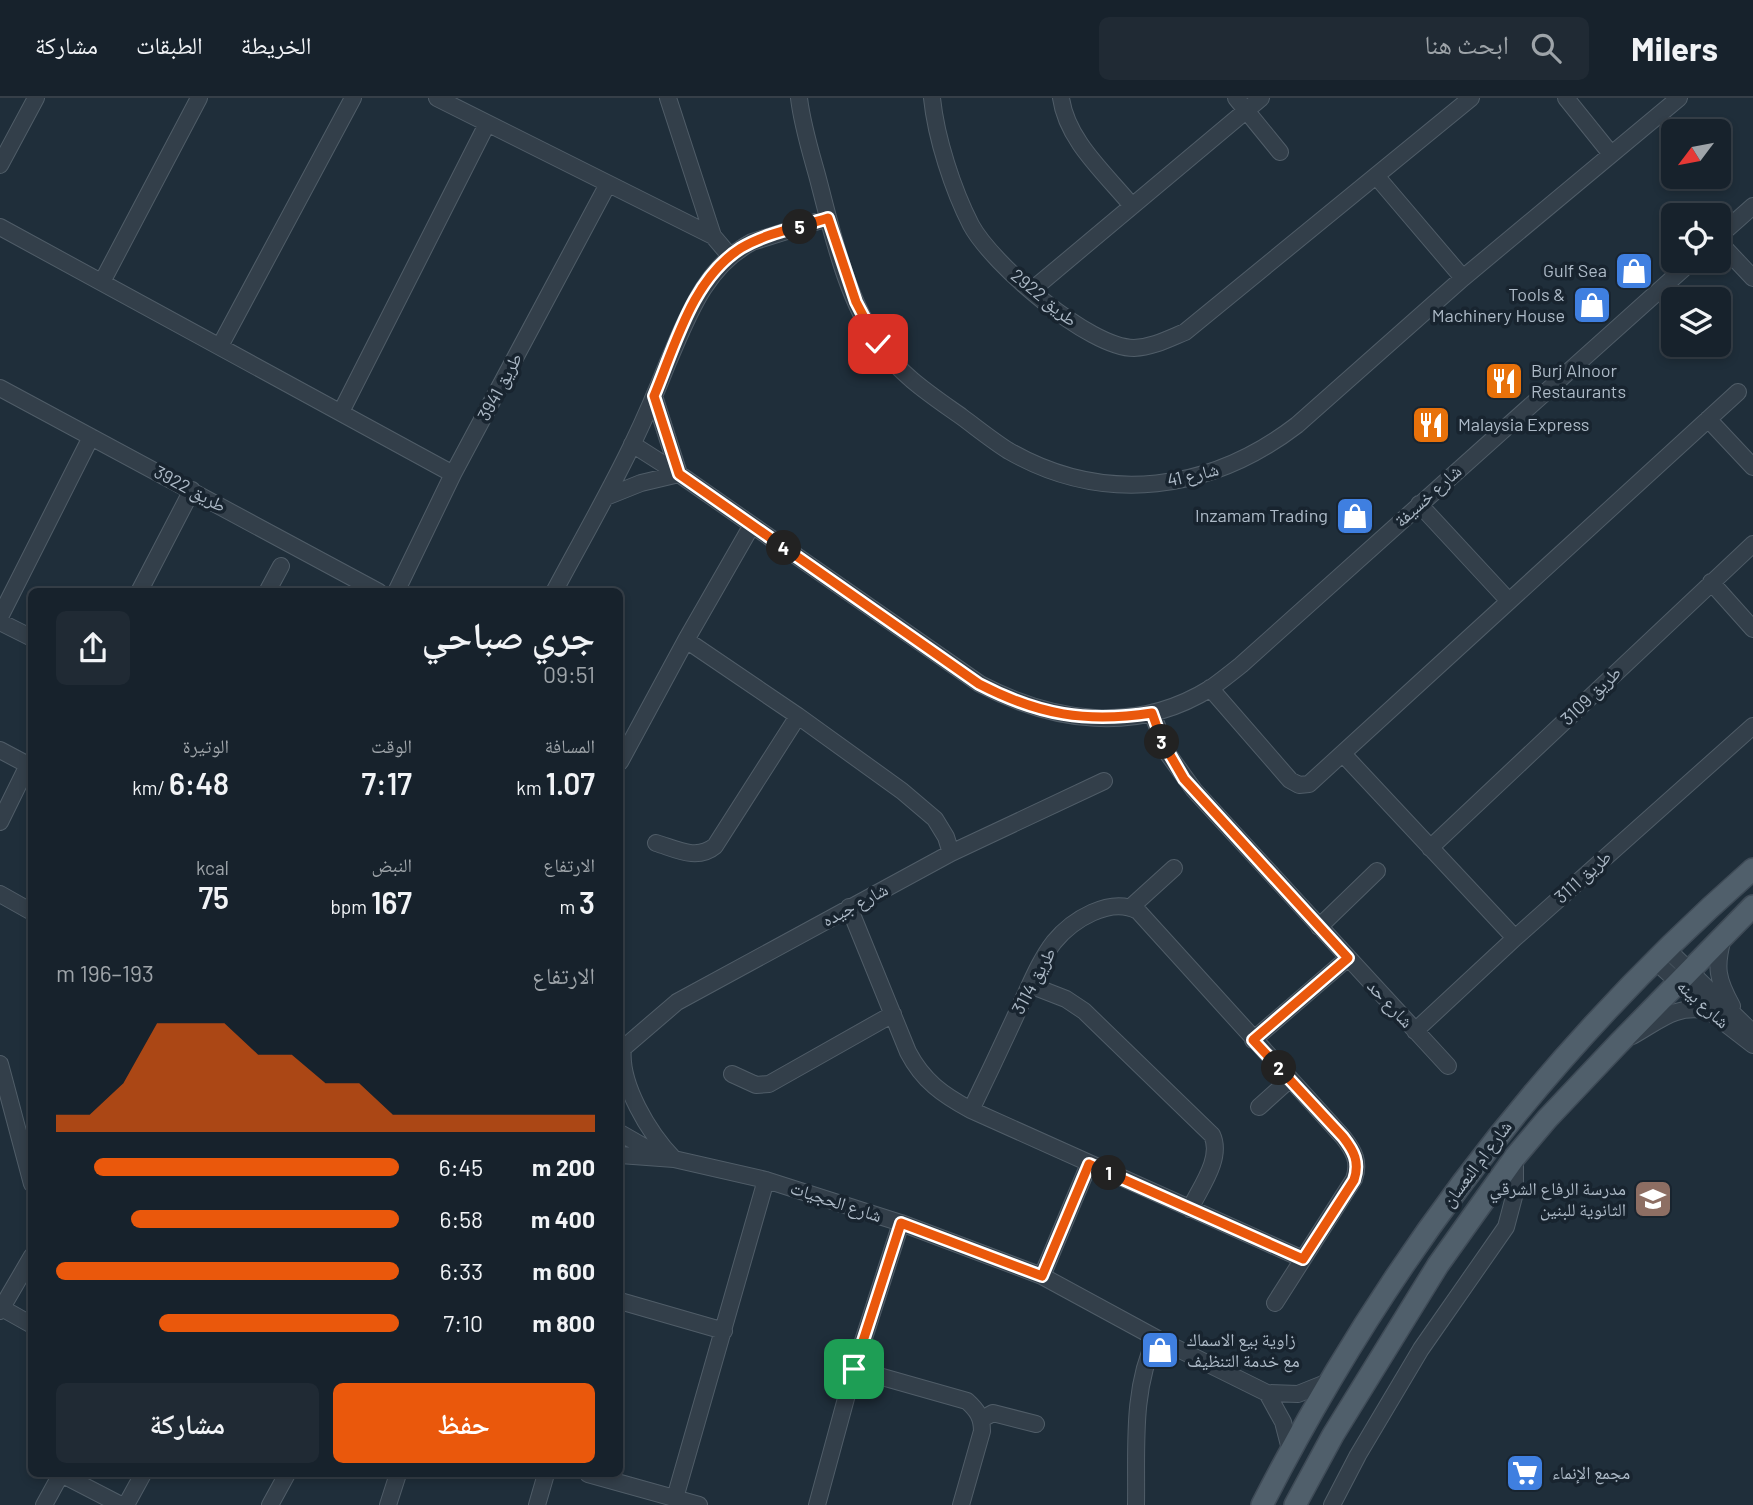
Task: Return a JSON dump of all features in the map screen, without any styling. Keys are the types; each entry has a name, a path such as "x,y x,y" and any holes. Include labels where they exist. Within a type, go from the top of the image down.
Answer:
{"main road":[{"name":"شارع ام النعسان","path":"1262,1505 1328,1382 1415,1247 1469,1172 1526,1100 1660,954 1753,869"},
{"name":"شارع ام النعسان","path":"1295,1505 1340,1424 1438,1265 1515,1157 1618,1044 1753,906"}],"street":[{"path":"0,166 4,147 36,98"},
{"path":"102,282 199,98"},
{"path":"220,346 353,98"},
{"path":"437,98 713,236"},
{"path":"668,98 713,236 730,256"},
{"name":"شارع 41","path":"799,98 828,218 848,280 866,324 878,344 909,379 1008,450 1069,476 1134,485 1167,483 1204,475 1249,457 1297,425 1463,278 1679,98"},
{"name":"طريق 2922","path":"932,98 937,128 957,192 972,227 991,253 1056,312 1109,344 1132,348 1153,346 1185,332 1471,98"},
{"path":"1061,98 1062,108 1073,135 1132,206"},
{"path":"1032,290 1132,206 1241,104 1261,98"},
{"path":"1566,98 1611,154"},
{"path":"1241,104 1280,152"},
{"path":"341,412 486,124"},
{"path":"1377,177 1463,278"},
{"name":"طريق 3941","path":"398,588 453,474 608,184"},
{"path":"1731,227 1753,206"},
{"path":"556,588 606,497 654,396 691,307 705,285 730,256 752,242 828,218"},
{"path":"0,227 453,474"},
{"path":"1731,253 1753,278"},
{"name":"شارع خسيفة","path":"632,444 979,684 1011,700 1045,712 1081,718 1117,718 1152,713 1180,704 1210,688 1260,648 1679,273"},
{"name":"طريق 3922","path":"0,388 372,588"},
{"path":"1210,688 1294,783 1304,785 1314,781 1508,600 1738,392"},
{"path":"606,497 641,483 679,474 654,396"},
{"path":"1708,419 1753,467"},
{"path":"28,636 0,620 91,436"},
{"path":"141,588 192,490"},
{"path":"1419,504 1508,600"},
{"path":"623,756 752,526"},
{"name":"طريق 3109","path":"1430,848 1753,544"},
{"path":"269,588 281,566"},
{"path":"1711,583 1753,629"},
{"path":"686,640 798,716 926,810 941,828 951,853"},
{"name":"شارع حد","path":"1152,713 1162,741 1184,779 1448,1066"},
{"path":"656,843 692,854 705,853 715,846 798,716"},
{"name":"طريق 3111","path":"1415,1031 1753,726"},
{"path":"0,750 28,765"},
{"path":"1343,754 1515,938"},
{"path":"0,822 28,770"},
{"name":"شارع جيده","path":"623,1048 677,1002 951,853 1104,781"},
{"path":"1174,868 1131,907 1144,917 1343,1137 1356,1158 1357,1171 1354,1180 1275,1303"},
{"path":"1319,927 1377,871"},
{"path":"0,894 28,910"},
{"name":"طريق 3114","path":"971,1110 1030,985 1053,943 1071,925 1094,913 1117,906 1131,907"},
{"path":"849,907 911,1058 923,1077 945,1097 1303,1259"},
{"path":"1724,933 1717,961 1718,976 1740,1020"},
{"name":"شارع بينه","path":"1660,954 1753,1033"},
{"path":"1253,1040 1348,958"},
{"name":"شارع بينه","path":"1683,976 1709,1011 1753,1045"},
{"path":"1030,985 1066,999 1084,1011 1212,1135 1216,1145 1215,1156 1190,1209"},
{"path":"1618,1044 1661,1017 1679,1010 1694,1008 1709,1011"},
{"path":"732,1074 756,1085 769,1084 892,1014"},
{"path":"623,1060 640,1111 669,1158"},
{"path":"0,1063 27,1141"},
{"path":"1259,1107 1290,1079"},
{"path":"623,1135 669,1158"},
{"path":"623,1155 669,1158"},
{"path":"1332,1505 1358,1455 1421,1349 1506,1227 1515,1193 1515,1157"},
{"name":"شارع الحجيات","path":"669,1158 766,1180 901,1223 1042,1276 1156,1338 1267,1393 1298,1394 1328,1382"},
{"path":"1042,1276 1089,1164"},
{"path":"676,1498 766,1180"},
{"path":"817,1505 854,1369 901,1223"},
{"path":"28,1263 1,1309 28,1323"},
{"path":"623,1302 724,1331"},
{"path":"1136,1505 1140,1391 1150,1350 1156,1338"},
{"path":"854,1369 967,1401 975,1409 982,1419 982,1431 961,1505"},
{"path":"1267,1393 1283,1422 1290,1449"},
{"path":"982,1419 993,1413 1035,1424"},
{"path":"44,1505 59,1477"},
{"path":"67,1477 123,1505 141,1477"},
{"path":"270,1505 285,1477"},
{"path":"388,1505 397,1477"},
{"path":"537,1505 545,1477"},
{"path":"599,1477 699,1505"}],"place":[{"name":"Gulf Sea","path":"1634,271"},
{"name":"Tools & Machinery House","path":"1592,305"},
{"name":"Burj Alnoor Restaurants","path":"1504,381"},
{"name":"Malaysia Express","path":"1431,425"},
{"name":"Inzamam Trading","path":"1355,516"},
{"name":"مدرسة الرفاع الشرقي الثانوية للبنين","path":"1653,1199"},
{"name":"زاوية بيع الاسماك مع خدمة التنظيف","path":"1160,1350"},
{"name":"مجمع الإنماء","path":"1525,1473"}],"route":[{"path":"854,1369 901,1223 1042,1276 1089,1164 1303,1259 1354,1180 1357,1171 1353,1149 1253,1040 1348,958 1184,779 1168,754 1152,713 1117,718 1081,718 1045,712 1011,700 979,684 679,474 654,396 691,307 720,266 741,248 828,218 856,302 878,344"}]}
